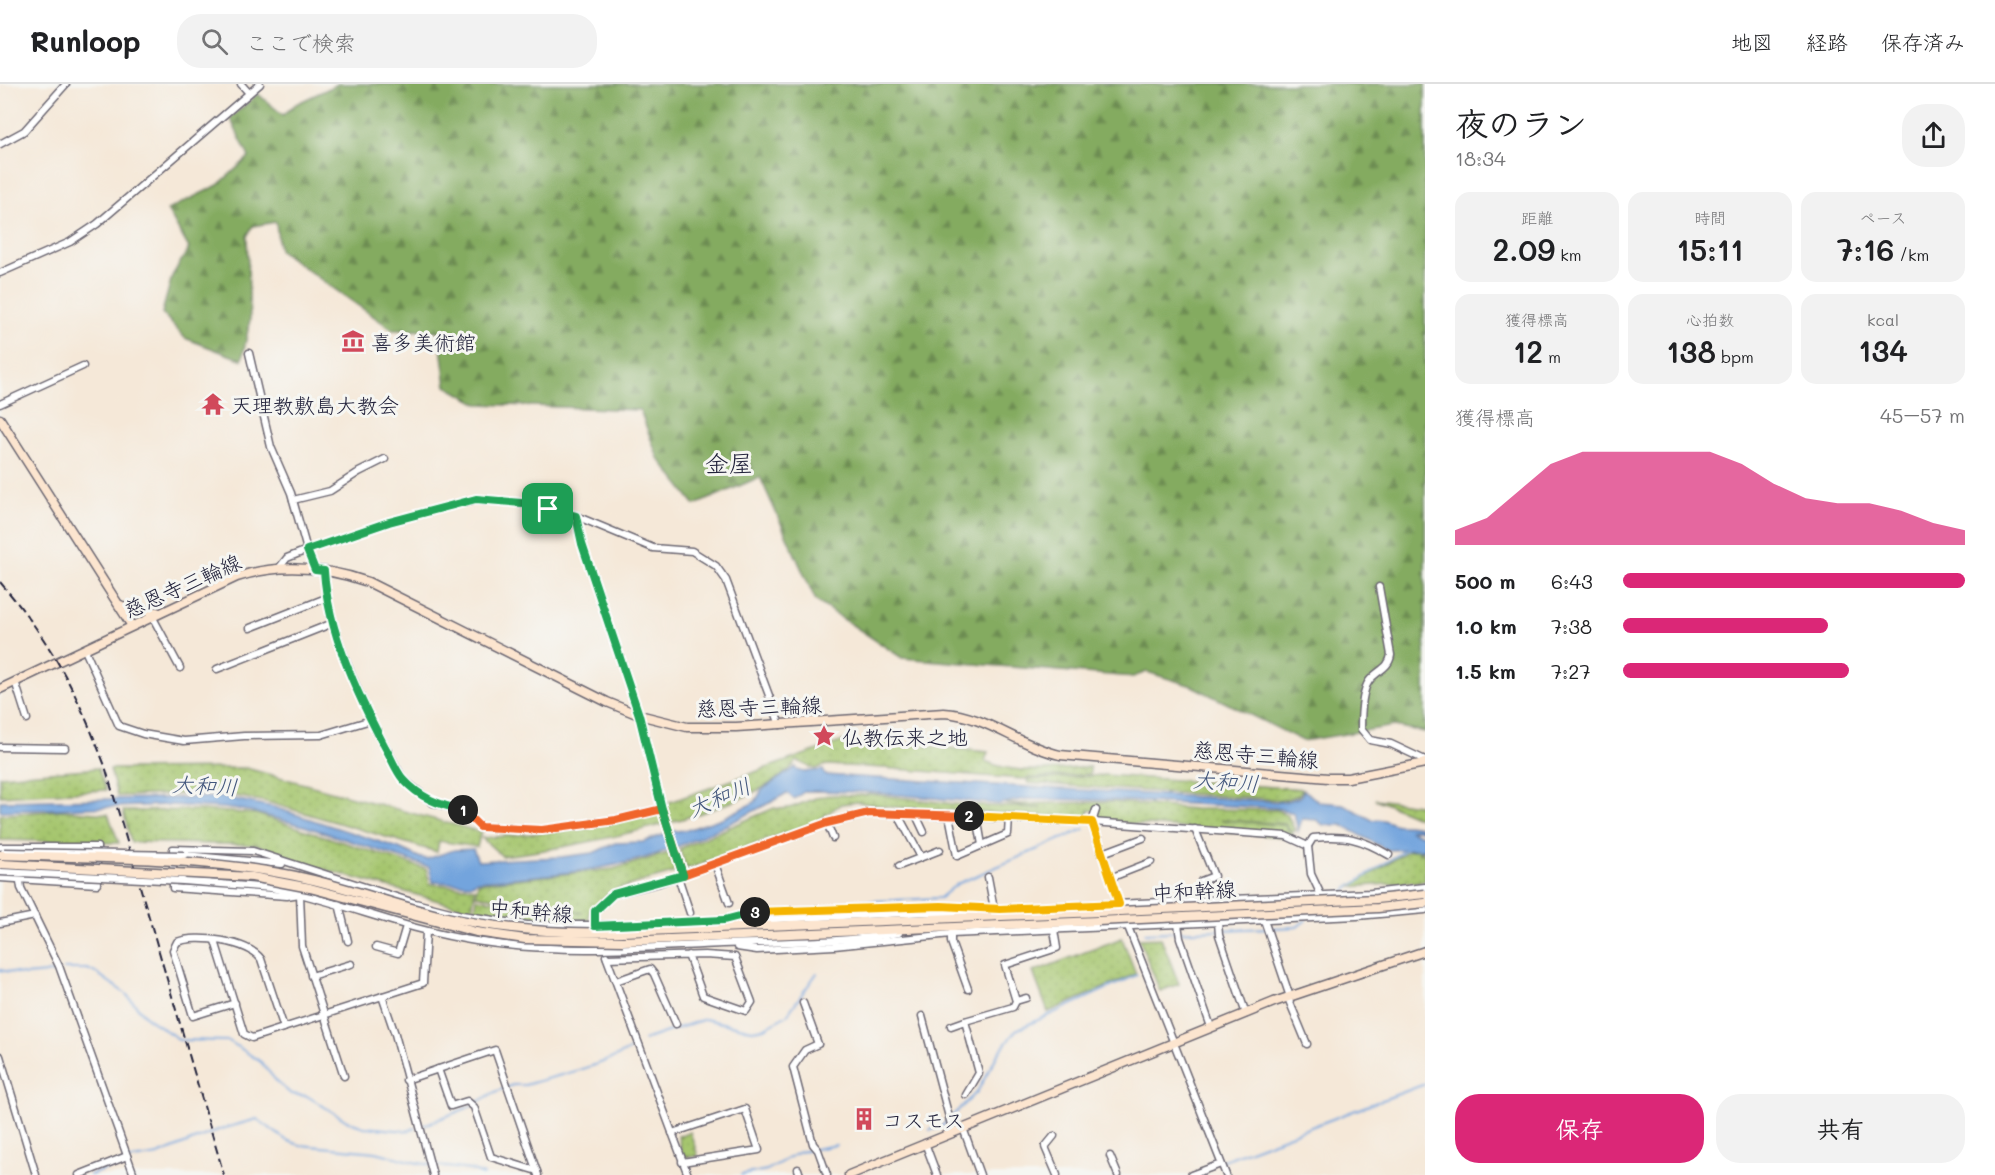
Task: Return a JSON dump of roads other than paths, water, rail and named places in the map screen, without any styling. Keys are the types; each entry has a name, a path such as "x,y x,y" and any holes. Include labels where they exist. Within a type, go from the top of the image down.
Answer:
{"main road":[{"path":"0,419 132,626"},
{"name":"慈恩寺三輪線","path":"0,689 237,577 261,569 279,568 344,574 368,582 639,715 687,727 780,725 960,714 1044,751 1096,761 1348,778 1425,761"},
{"path":"120,605 132,610 155,614"},
{"name":"中和幹線","path":"0,853 111,858 252,869 309,879 441,916 488,926 540,932 622,936 994,913 1099,916 1378,908 1425,903"},
{"name":"中和幹線","path":"0,864 252,877 310,888 476,932 525,939 926,928 1425,894"},
{"path":"849,1175 1211,1027 1289,997 1425,951"}],"street":[{"path":"0,144 24,131 44,112 66,84"},
{"path":"241,84 249,93"},
{"path":"0,273 65,245 97,224 260,84"},
{"path":"249,353 270,447 293,500 307,550 320,571 333,623 371,720 403,779 433,803 464,811 480,827 542,830 616,820 662,809"},
{"path":"0,404 83,366"},
{"path":"293,500 330,491 385,459"},
{"path":"279,568 287,558 307,550 389,522 476,499 533,504 576,516 609,532 653,548 692,551 716,566 726,580 780,725"},
{"path":"576,516 582,544 639,715 690,913"},
{"path":"1379,588 1391,649 1390,662 1366,686 1361,729 1370,740 1390,744 1425,761"},
{"path":"250,627 326,598"},
{"path":"155,614 180,668"},
{"path":"217,669 333,623"},
{"path":"86,650 119,726 143,734 184,741 244,735 321,735 371,720"},
{"path":"15,681 27,719"},
{"path":"0,747 65,748"},
{"path":"1096,810 1092,822 1119,904 1226,1175"},
{"path":"595,926 595,911 613,894 681,876 827,823 869,813 1009,817 1195,829 1286,836 1308,846"},
{"path":"897,813 921,857"},
{"path":"915,813 924,832"},
{"path":"949,815 957,856 1008,834 1009,817"},
{"path":"977,816 982,845"},
{"path":"827,823 833,838"},
{"path":"1195,829 1214,876 1201,881"},
{"path":"1321,895 1311,874 1308,846 1313,838 1340,836 1365,841 1389,855"},
{"path":"1102,853 1143,838"},
{"path":"19,846 18,879 66,987 135,1175"},
{"path":"0,847 97,847 97,884 0,878"},
{"path":"300,894 286,896 173,888 173,849 253,851 462,915 527,925 595,926 930,912 994,913 1425,887"},
{"path":"898,866 940,850"},
{"path":"0,853 184,855 252,859 296,866"},
{"path":"1110,878 1151,862"},
{"path":"715,864 729,903"},
{"path":"0,872 183,881 271,888 339,904 426,932 525,948 604,949 849,939 926,928"},
{"path":"988,877 994,899 994,913"},
{"path":"300,894 302,946 344,1076"},
{"path":"339,904 348,942"},
{"path":"721,944 768,950 951,934 1357,916 1425,910"},
{"path":"0,923 35,916"},
{"path":"1264,920 1307,1044"},
{"path":"1218,922 1219,935 1246,1014"},
{"path":"1178,924 1179,938 1211,1027"},
{"path":"376,947 398,953 406,926"},
{"path":"951,1026 1013,1007 1016,1000 1005,965 1057,948 1054,930"},
{"path":"215,941 247,1037 284,1028 425,981 426,932"},
{"path":"951,934 951,942 968,989"},
{"path":"235,1003 193,1016 173,950 177,942 194,937 243,946 256,952 261,959 284,1028"},
{"path":"604,949 688,1175"},
{"path":"607,958 688,955 735,957 753,1002 746,1011 703,996 688,955"},
{"path":"311,976 351,964"},
{"path":"616,981 650,969 676,1024"},
{"path":"382,996 395,1034 433,1175"},
{"path":"1016,1000 1026,998"},
{"path":"803,1004 818,1044 805,1050 793,1067 815,1147 827,1175"},
{"path":"922,1016 953,1132"},
{"path":"965,1022 979,1073 966,1095"},
{"path":"406,1080 495,1050 537,1173"},
{"path":"0,1056 36,1175"},
{"path":"438,1070 451,1106 467,1101 472,1106 491,1157 537,1173"},
{"path":"0,1083 7,1080"},
{"path":"672,1133 745,1109 759,1150 682,1162"},
{"path":"963,1128 980,1175"},
{"path":"1054,1136 1045,1147 1057,1175"},
{"path":"925,1143 937,1175"},
{"path":"79,1175 127,1156"},
{"path":"1110,1156 1118,1175"},
{"path":"1191,1175 1220,1163"}],"water":[{"name":"大和川","path":"796,767 797,770 804,772 823,770 825,775 1283,802 1300,797 1304,790 1319,802 1343,804 1372,820 1425,828 1425,832 1419,829 1409,830 1425,836 1425,849 1387,850 1342,825 1323,825 1317,820 1302,819 1298,831 1294,813 1276,808 1103,800 1025,799 999,804 867,792 805,791 794,799 787,793 706,835 633,861 589,870 477,881 472,884 433,882 429,867 304,826 249,811 170,805 0,811 0,801 224,797 273,807 399,848 421,858 427,859 454,850 473,849 478,861 561,857 593,853 615,843 643,842 725,817 755,802 762,790"}],"waterway":[{"path":"850,902 940,898 957,884 1084,829"},
{"path":"1341,893 1406,849"},
{"path":"1145,933 1297,927 1306,920"},
{"path":"64,969 87,969 98,974 126,994 147,1018 180,1040 229,1041 261,1062 277,1082 291,1094 307,1096 347,1121 364,1127 407,1131 415,1128"},
{"path":"0,970 26,975 57,972"},
{"path":"644,1040 705,1019 752,1030 765,1028 787,1015 817,973"},
{"path":"930,1130 941,1127 977,1092 998,1054 1016,1030 1137,975"},
{"path":"424,1125 467,1108 513,1085 525,1085 581,1069 609,1060 634,1047"},
{"path":"1221,1161 1425,1084"},
{"path":"90,1175 133,1159 158,1155 218,1130 257,1119 286,1140 300,1145 376,1152 418,1163 470,1170 484,1175"},
{"path":"741,1175 767,1170 799,1152 836,1145"}],"railway":[{"path":"0,582 35,626 62,669 84,714 105,766 224,1175"}],"place":[{"name":"喜多美術館","path":"353,341"},
{"name":"天理教敷島大教会","path":"213,404"},
{"name":"仏教伝来之地","path":"824,736"},
{"name":"コスモス","path":"864,1119"}],"district":[{"name":"金屋","path":"729,462"}]}
